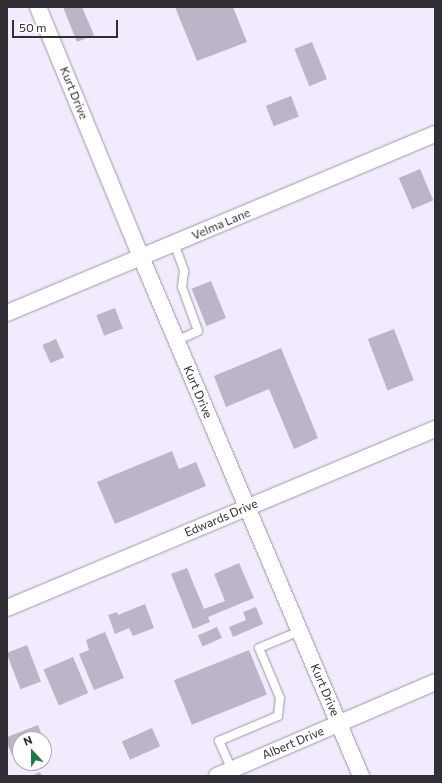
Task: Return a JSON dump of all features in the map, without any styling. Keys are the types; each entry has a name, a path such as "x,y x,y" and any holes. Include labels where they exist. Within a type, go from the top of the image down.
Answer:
{"street":[{"name":"Kurt Drive","path":"38,7 176,341 362,776"},
{"name":"Velma Lane","path":"7,313 435,134"},
{"name":"Edwards Drive","path":"7,608 435,429"},
{"name":"Albert Drive","path":"224,773 435,682"}],"lane":[{"path":"174,243 184,271 182,287 198,330 176,341"},
{"path":"224,773 219,741 278,716 280,698 259,648 300,630"}],"building":[{"path":"63,7 82,7 94,35 77,42"},
{"path":"175,7 233,7 247,42 197,61"},
{"path":"312,42 327,79 309,86 294,49"},
{"path":"291,96 299,117 274,126 266,106"},
{"path":"420,169 433,200 412,209 399,178"},
{"path":"211,281 226,318 207,326 192,289"},
{"path":"115,308 123,329 104,336 96,315"},
{"path":"394,329 414,380 388,390 368,339"},
{"path":"56,339 64,357 50,363 42,345"},
{"path":"281,348 318,438 294,449 269,389 226,407 214,376"},
{"path":"172,451 179,469 196,462 206,486 115,524 97,482"},
{"path":"239,563 254,598 208,617 210,622 193,629 171,574 187,568 204,609 225,601 214,574"},
{"path":"145,604 154,628 133,636 129,628 115,634 108,615 117,612 118,615"},
{"path":"256,607 263,624 233,637 229,627 246,620 243,612"},
{"path":"217,627 222,638 203,647 198,636"},
{"path":"105,632 124,678 94,690 79,654 89,650 86,640"},
{"path":"27,645 41,681 20,689 7,653"},
{"path":"249,650 267,695 192,725 174,680"},
{"path":"73,657 88,693 59,705 44,670"},
{"path":"38,725 40,731 22,731"},
{"path":"152,728 160,746 130,760 122,741"},
{"path":"12,735 12,755 7,743 7,737"},
{"path":"40,772 42,776 31,776"}]}
